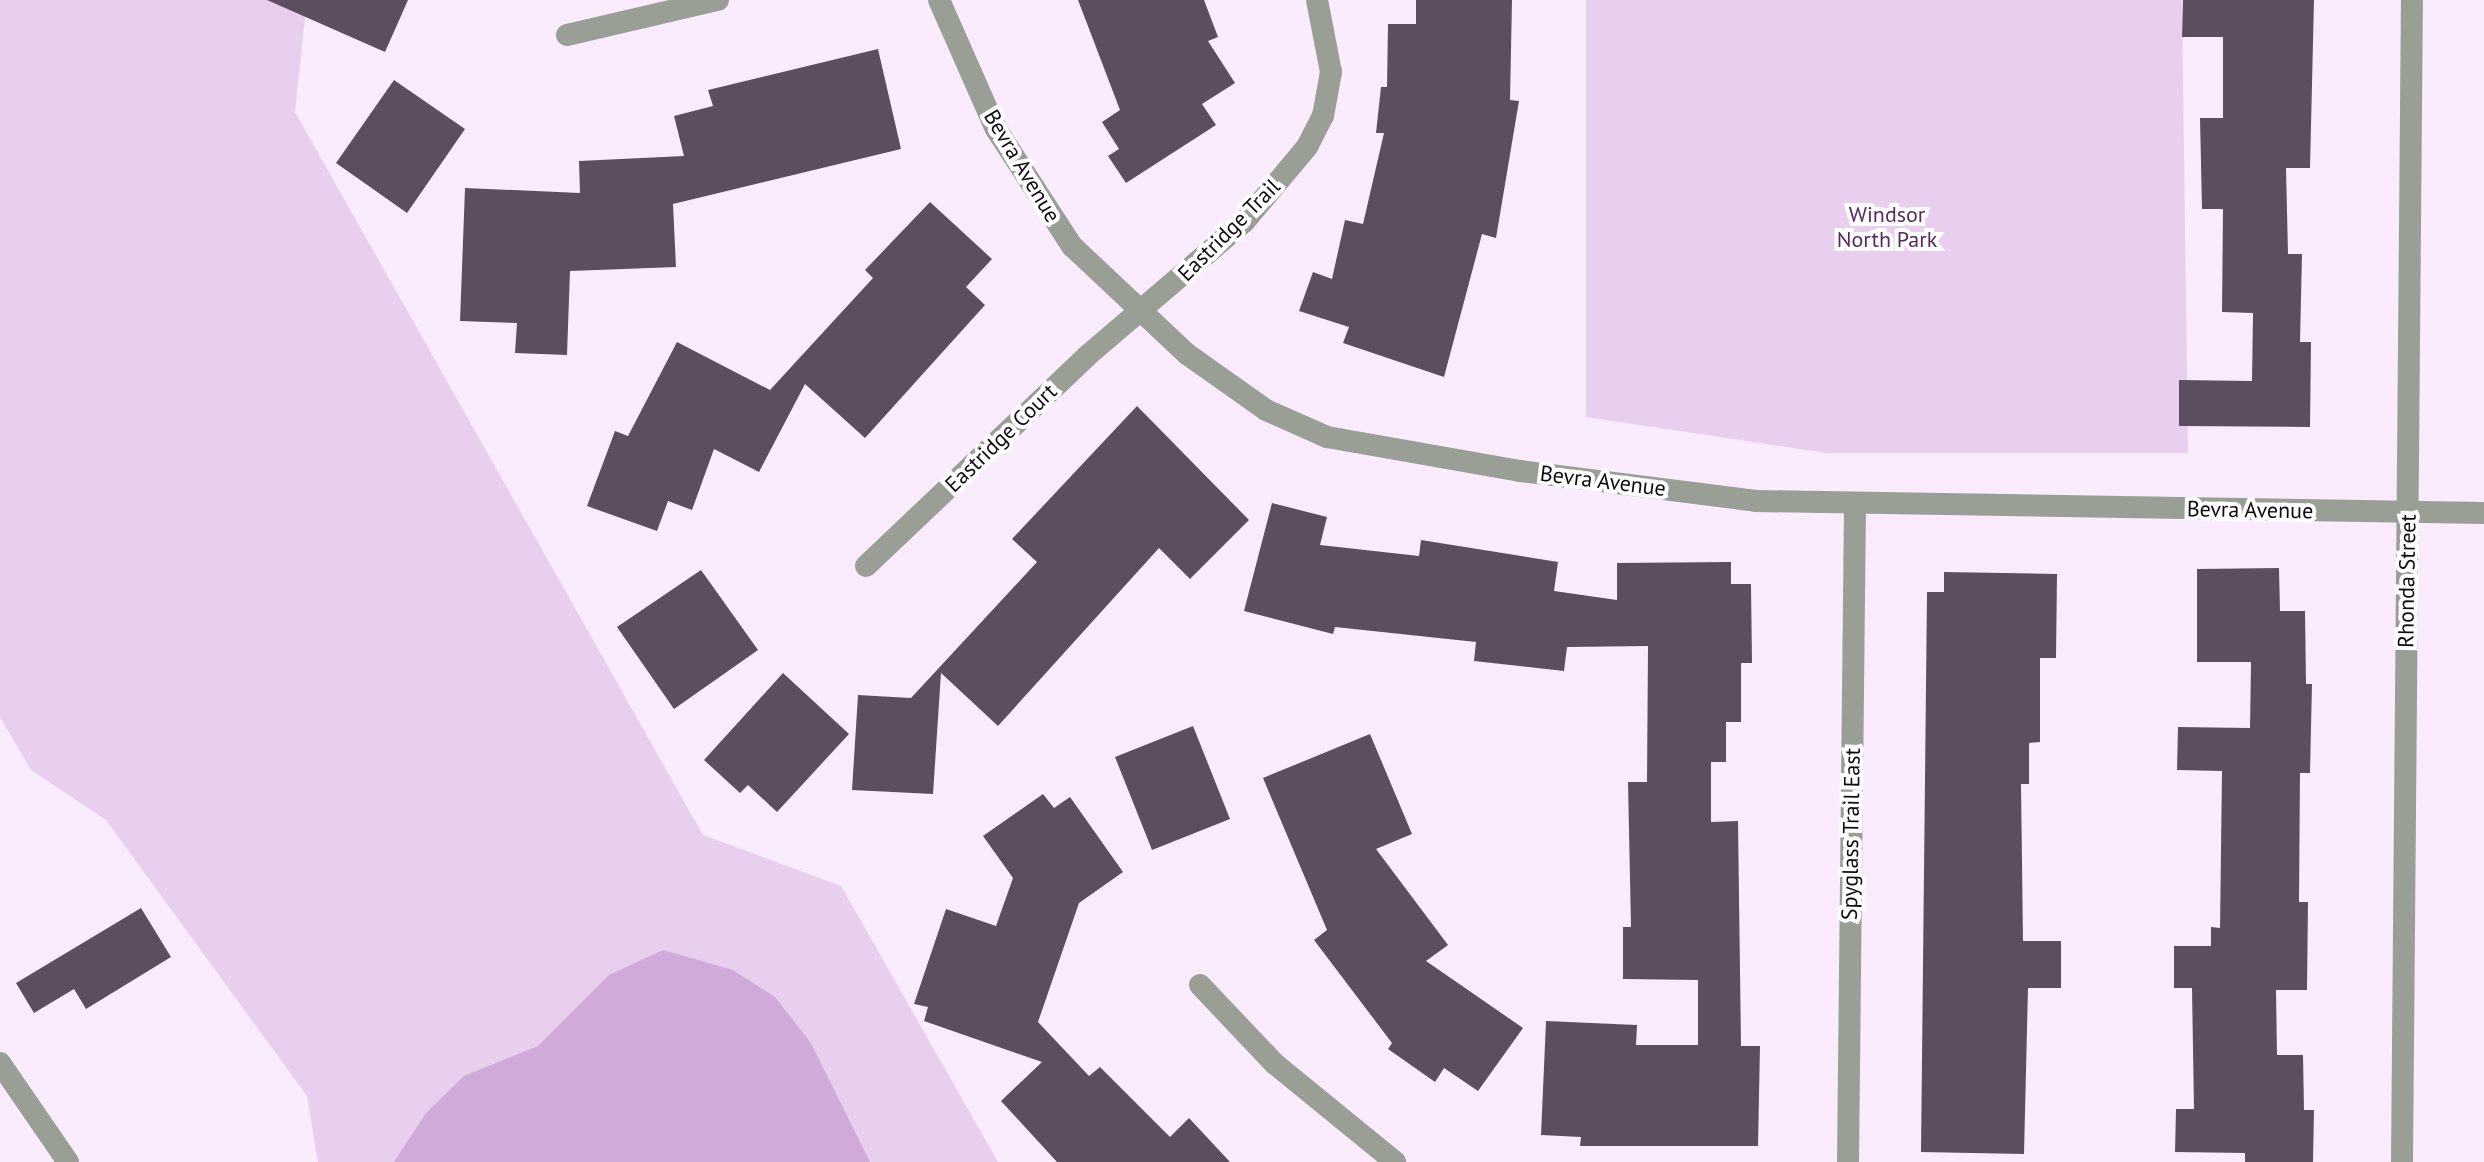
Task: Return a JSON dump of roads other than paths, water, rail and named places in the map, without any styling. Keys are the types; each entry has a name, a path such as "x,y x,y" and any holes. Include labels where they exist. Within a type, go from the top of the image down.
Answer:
{"street":[{"path":"567,35 718,0"},
{"name":"Bevra Avenue","path":"939,0 996,129 1045,212 1140,316 1266,410 1327,437 1520,471 1756,501 2484,513"},
{"name":"Eastridge Trail","path":"1140,316 1244,222 1307,147 1323,116 1331,72 1317,0"},
{"name":"Rhonda Street","path":"2402,1162 2412,0"},
{"name":"Eastridge Court","path":"866,566 1087,356 1140,316"},
{"name":"Spyglass Trail East","path":"1848,1162 1855,505"},
{"path":"1200,985 1275,1064 1395,1162"},
{"path":"0,1063 68,1162"}],"park label":[{"name":"Windsor North Park","path":"1887,226"}]}
